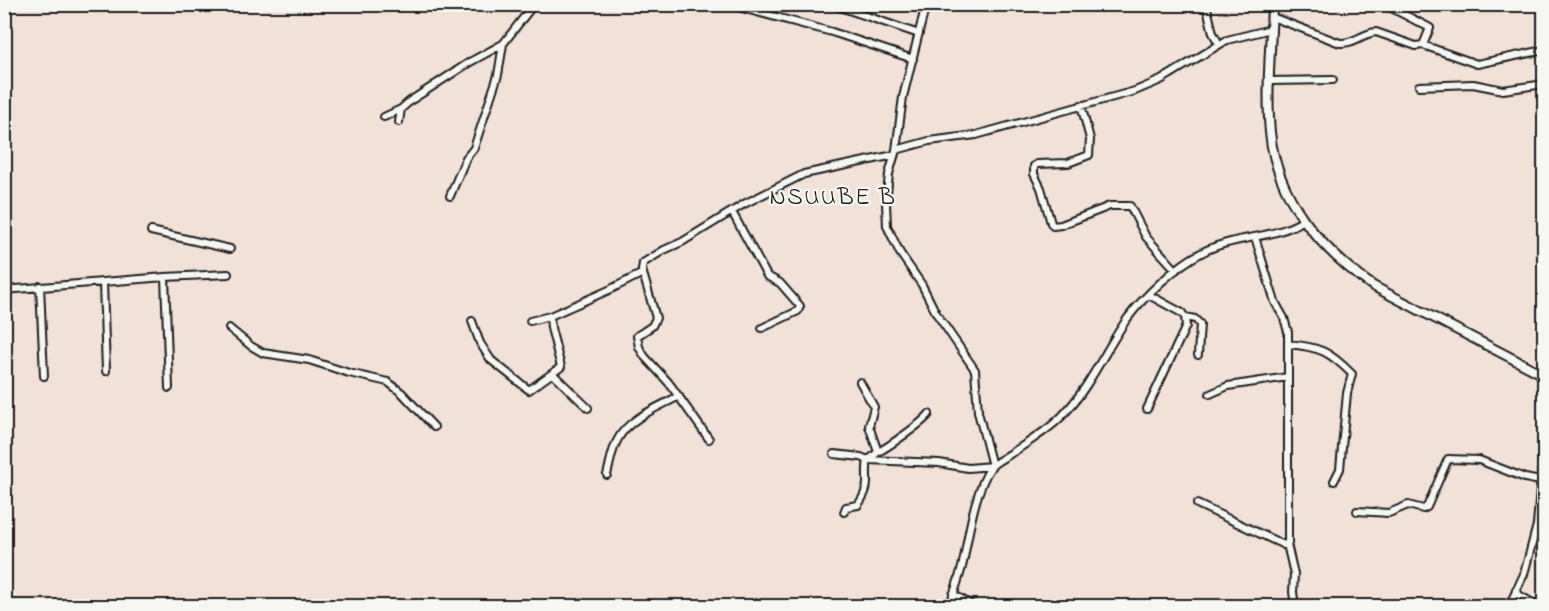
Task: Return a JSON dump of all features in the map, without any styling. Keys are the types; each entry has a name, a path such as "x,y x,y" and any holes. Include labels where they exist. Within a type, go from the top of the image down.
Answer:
{"street":[{"path":"384,117 401,110 470,62 502,44 534,4"},
{"path":"727,4 832,32 913,59"},
{"path":"831,4 919,34"},
{"path":"927,4 903,97 886,203 887,226 900,254 922,285 936,313 975,370 978,412 992,466 973,512 963,561 950,606"},
{"path":"1206,4 1213,33 1219,44"},
{"path":"1272,4 1269,81 1270,133 1282,183 1291,202 1304,220 1334,256 1373,286 1545,375"},
{"path":"1384,4 1430,28 1423,45"},
{"path":"1272,17 1340,43 1352,42 1370,32 1376,32 1416,46 1423,45 1477,64 1545,50"},
{"path":"709,438 679,396 645,357 636,341 638,334 652,326 656,318 643,273 642,266 645,262 732,212 811,172 862,163 929,141 976,135 1148,86 1219,44 1271,28"},
{"path":"450,196 466,158 474,148 498,75 502,44"},
{"path":"1269,81 1333,80"},
{"path":"1419,87 1473,84 1503,90 1545,84"},
{"path":"1081,105 1090,139 1089,155 1068,163 1034,166 1034,174 1041,188 1051,223 1053,226 1061,225 1110,206 1130,206 1146,237 1176,270"},
{"path":"399,122 401,110"},
{"path":"732,212 768,276 780,283 800,306 798,311 762,328"},
{"path":"834,454 868,459 939,463 969,468 992,466 1046,431 1061,417 1088,385 1127,320 1176,270 1202,252 1285,231 1304,220"},
{"path":"151,231 230,249"},
{"path":"1255,237 1275,302 1287,325 1289,540 1287,544 1294,574 1295,606"},
{"path":"530,321 550,316 643,273"},
{"path":"4,290 228,274"},
{"path":"165,277 169,388"},
{"path":"103,283 106,371"},
{"path":"40,286 44,376"},
{"path":"1149,295 1185,317 1195,319 1200,324 1198,355"},
{"path":"472,321 480,344 491,360 529,390 561,367 550,316"},
{"path":"1148,409 1185,331 1185,317"},
{"path":"229,328 263,353 309,360 388,382 434,427"},
{"path":"1288,344 1323,351 1334,356 1352,374 1347,393 1340,470 1334,482"},
{"path":"553,374 588,408"},
{"path":"1210,394 1228,386 1288,377"},
{"path":"860,382 874,407 869,426 878,452"},
{"path":"607,475 616,443 623,431 642,417 679,396"},
{"path":"844,512 846,507 858,505 863,498 869,479 868,459 891,446 914,426 925,420 929,414"},
{"path":"1509,606 1524,574 1537,525 1545,440"},
{"path":"1358,511 1389,513 1408,505 1423,509 1448,459 1479,460 1525,478 1540,481"},
{"path":"1197,504 1281,544 1287,544"},
{"path":"1516,590 1519,595 1538,606"},
{"path":"953,594 973,606"}],"district":[{"name":"NSUUBE B","path":"833,198"}]}
